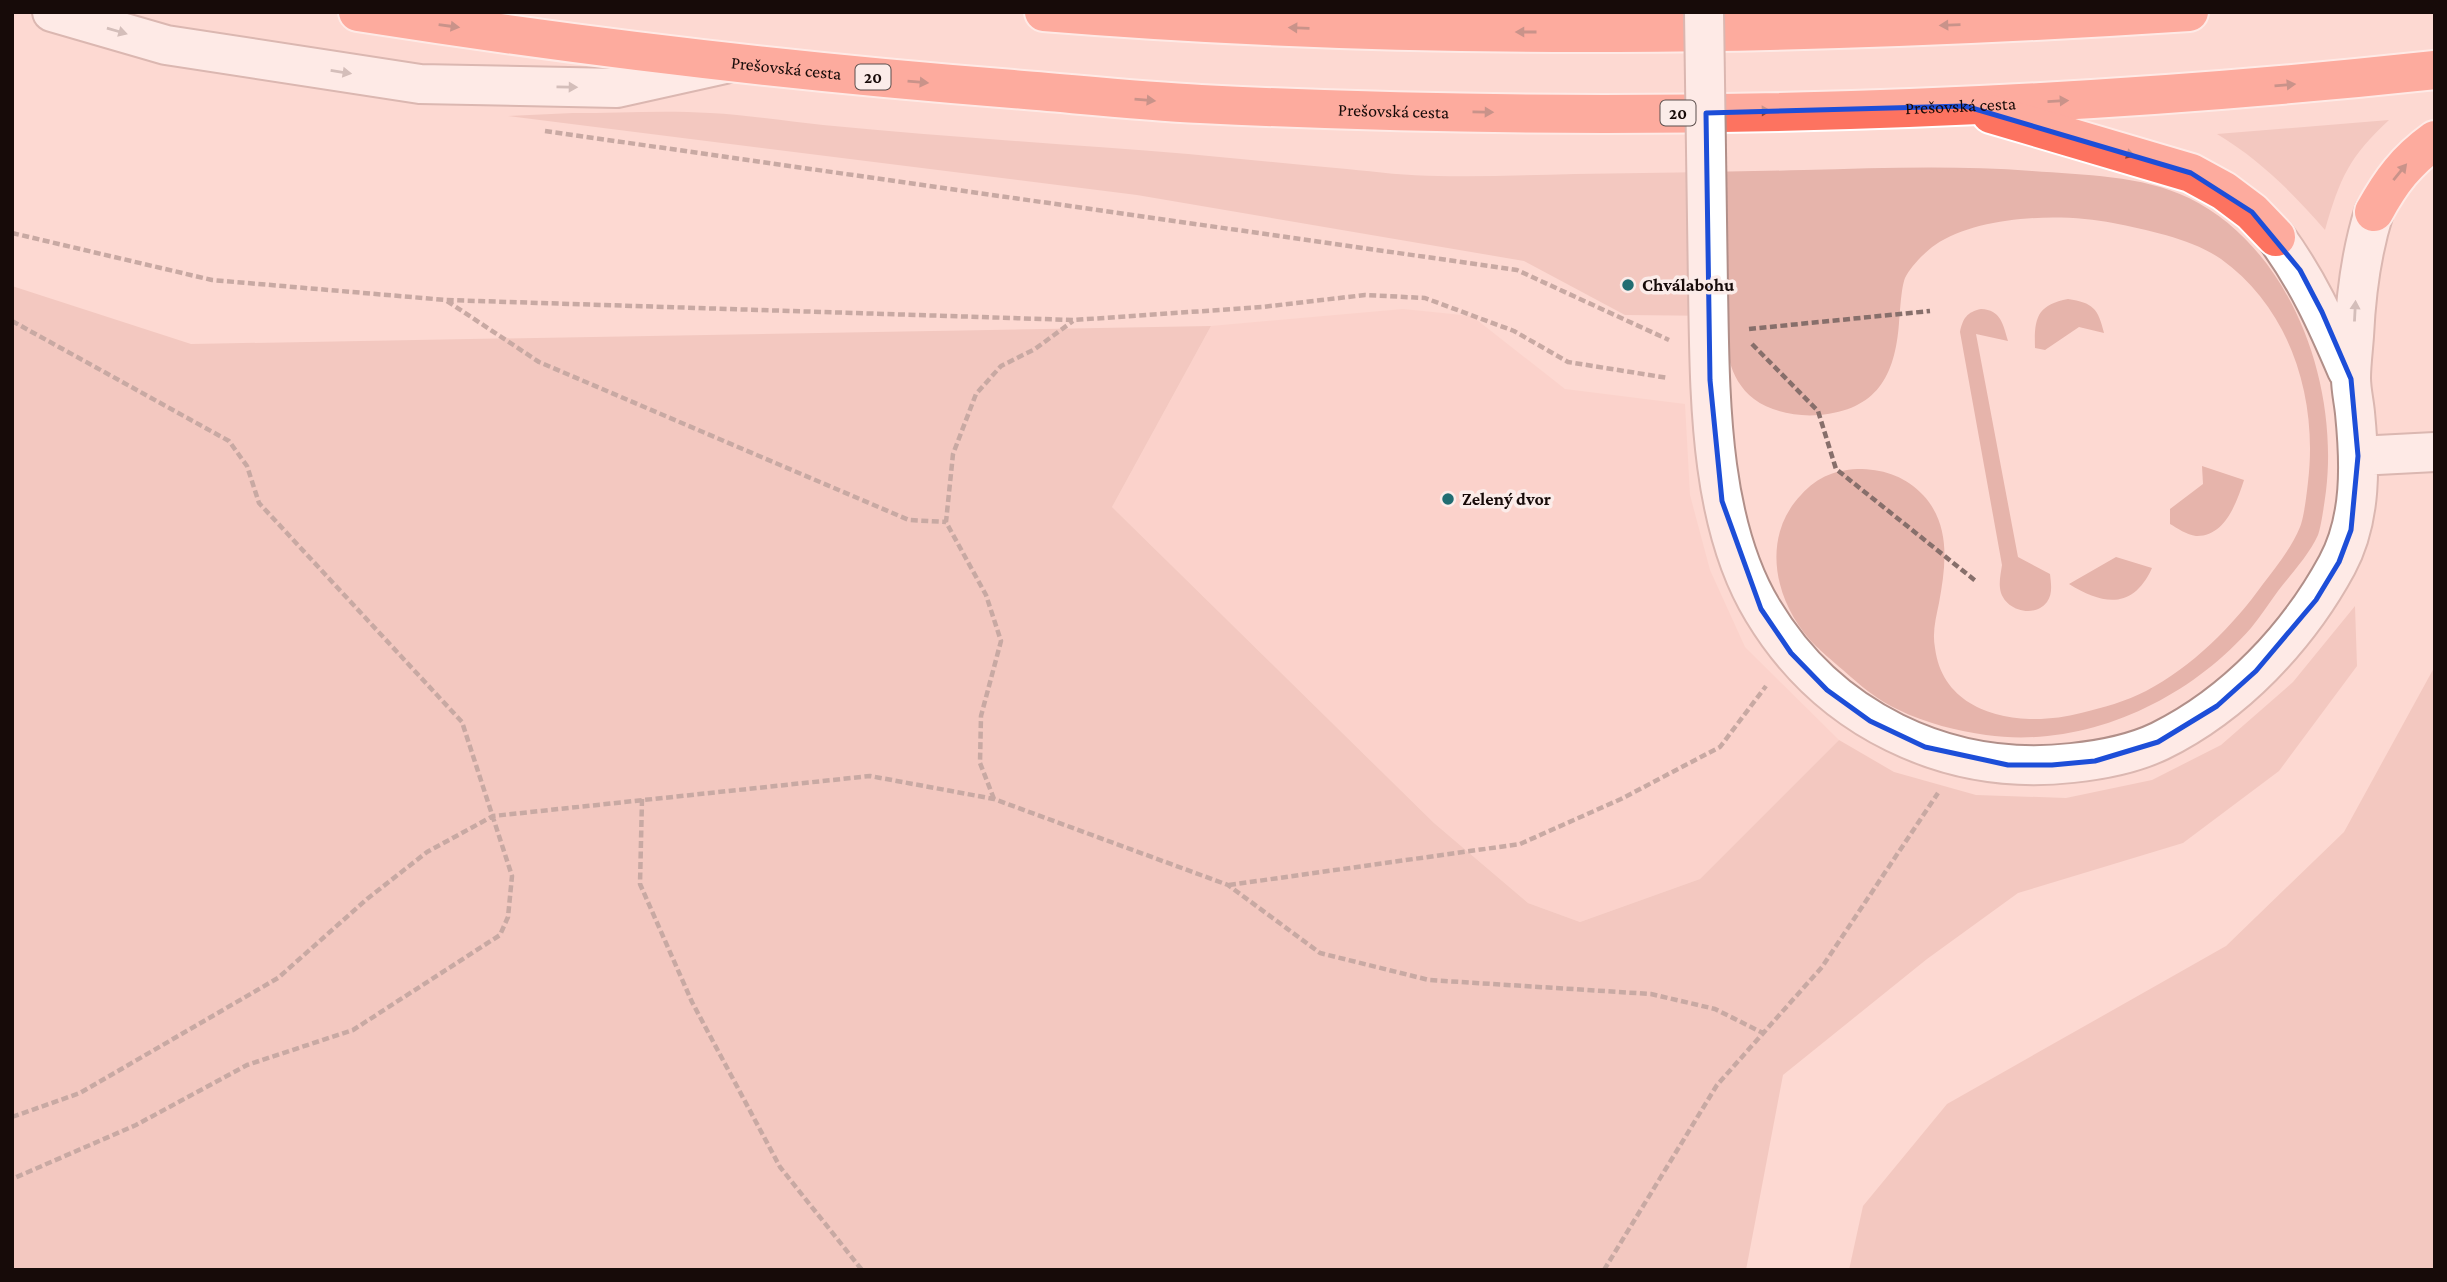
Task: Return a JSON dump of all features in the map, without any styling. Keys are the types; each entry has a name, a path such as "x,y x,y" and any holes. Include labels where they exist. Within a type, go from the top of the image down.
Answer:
{"highway":[{"name":"Prešovská cesta","path":"358,12 580,46 924,82 1195,104 1391,112 1650,114 1965,106 2189,94 2435,70"},
{"path":"1044,12 1279,28 1586,33 1824,30 2038,22 2189,12"},
{"path":"1965,106 2191,173 2224,191 2252,212 2276,237"},
{"path":"2374,212 2388,186 2413,156 2435,140"}],"street":[{"path":"52,12 166,45 420,84 617,88 730,63"},
{"path":"1586,33 1661,12"},
{"path":"1704,12 1708,288 1724,334 1710,380 1723,500 1741,565 1761,609 1791,653 1827,690 1870,721 1925,747 1962,758 2008,765 2052,765 2095,761 2158,742 2217,706 2256,671 2289,635 2316,600 2339,562 2351,530 2358,457 2351,379 2357,283 2364,243 2374,212"},
{"path":"2276,237 2300,270 2351,379"},
{"path":"2358,457 2435,452"}],"path":[{"path":"543,131 1517,270 1667,340 1930,311"},
{"path":"12,233 212,280 446,300 1074,320 1262,307 1365,295 1425,298 1514,331 1568,362 1656,377 1710,380"},
{"path":"446,300 539,362 909,520 946,522"},
{"path":"993,799 980,763 981,716 1001,641 986,595 946,522 953,454 976,394 1001,366 1035,349 1074,320"},
{"path":"12,321 229,441 247,466 259,503 462,722 512,876 508,918 500,935 354,1030 247,1065 136,1125 12,1179"},
{"path":"1724,334 1818,411 1836,469 1977,582"},
{"path":"1228,885 1520,844 1621,799 1720,747 1791,653"},
{"path":"1604,1270 1717,1085 1822,967 1962,758"},
{"path":"12,1117 80,1093 278,978 427,852 492,816 870,776 993,799 1228,885 1320,953 1429,980 1651,994 1715,1009 1763,1033"},
{"path":"642,799 640,884 692,1002 780,1167 862,1270"}],"highlighted area":[{"path":"1965,106 2191,173 2252,212 2300,270 2322,312 2351,379 2358,456 2351,530 2339,562 2316,600 2256,671 2217,706 2158,742 2095,761 2052,765 2008,765 1925,747 1870,721 1827,690 1791,653 1761,609 1722,501 1710,380 1706,113"}],"shaded area":[{"path":"573,113 724,114 823,125 1415,175 1946,168 2004,169 2132,180 2171,190 2225,221 2255,250 2281,284 2301,323 2315,364 2324,407 2328,449 2326,491 2319,531 2305,557 2251,628 2197,677 2165,698 2096,727 2060,734 2023,737 1986,735 1953,729 1909,715 1891,706 1856,681 1810,640 1788,606 1777,568 1780,530 1788,512 1814,483 1844,470 1862,469 1887,473 1910,483 1923,495 1938,519 1944,546 1935,648 1942,672 1954,690 1970,703 1990,712 2013,717 2059,717 2123,701 2163,681 2195,658 2225,630 2278,564 2300,527 2308,482 2310,451 2303,388 2282,330 2266,303 2245,280 2209,252 2155,232 2070,218 1998,222 1953,235 1927,251 1905,278 1893,359 1879,387 1869,398 1839,412 1802,415 1768,407 1745,391 1730,361 1724,316 1625,315 1524,261 1137,195 508,116"},
{"path":"2389,120 2364,145 2348,169 2325,230 2275,178 2217,134"},
{"path":"12,286 191,344 1211,326 1112,507 1434,823 1528,903 1580,922 1700,879 1839,740 1894,772 1976,795 2066,798 2152,780 2221,745 2293,682 2355,606 2357,666 2279,771 2183,843 2018,893 1927,959 1783,1075 1746,1270 12,1270"},
{"path":"2068,299 2083,302 2093,308 2104,333 2079,327 2045,350 2035,348 2035,329 2039,314 2050,305"},
{"path":"1403,309 1472,316 1565,389 1685,404 1690,495 1710,570 1745,647 1839,740 1700,879 1580,922 1528,903 1434,823 1112,507 1211,326"},
{"path":"1981,309 1997,315 2008,341 1976,334 2018,557 2050,574 2049,599 2034,610 2019,610 2012,606 2006,602 2000,588 2002,565 1960,332 1966,316"},
{"path":"2202,466 2244,480 2238,498 2222,525 2206,535 2196,536 2170,524 2170,509 2203,484"},
{"path":"2116,557 2152,568 2136,591 2126,597 2105,599 2069,584"},
{"path":"2435,666 2435,1270 1849,1270 1863,1206 1947,1104 2226,946 2344,832"}],"place":[{"name":"Chválabohu","path":"1628,285"},
{"name":"Zelený dvor","path":"1448,499"}]}
